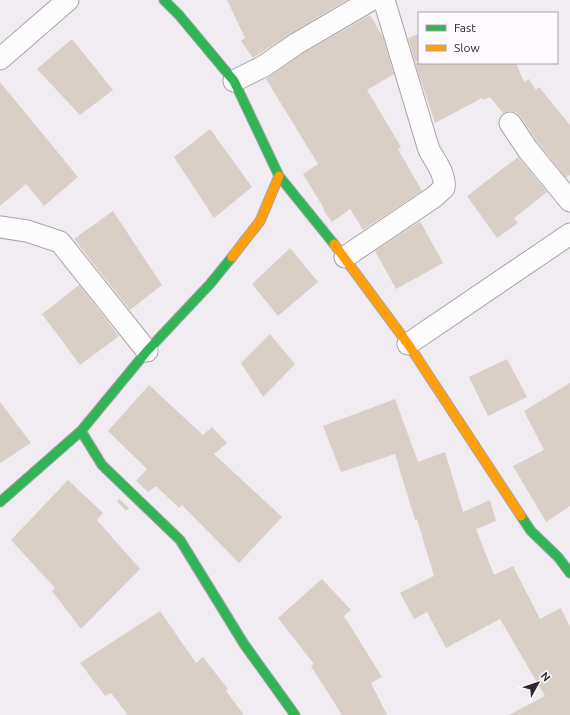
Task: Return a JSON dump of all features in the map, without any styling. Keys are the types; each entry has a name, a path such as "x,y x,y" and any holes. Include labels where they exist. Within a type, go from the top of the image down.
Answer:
{"street":[{"path":"0,59 68,0"},
{"path":"164,0 179,15 234,81 279,176 345,257 408,344 531,531 566,561"},
{"path":"234,81 264,66 296,44 371,0"},
{"path":"345,257 434,197 444,188 445,183 440,168 429,150 384,0"},
{"path":"510,122 528,150 570,200"},
{"path":"0,502 81,431 146,351 210,284 260,221 279,176"},
{"path":"0,227 27,231 60,242 146,351"},
{"path":"408,344 570,234"},
{"path":"81,431 102,465 180,540 244,644 295,715"}],"building":[{"path":"227,0 347,0 253,58 241,41 245,38"},
{"path":"370,15 383,37 394,74 367,90 401,147 398,149 422,191 363,230 350,209 332,222 325,213 323,207 303,174 318,164 266,79 302,54"},
{"path":"418,34 418,60 415,62 408,38"},
{"path":"72,39 113,90 80,115 37,69"},
{"path":"415,63 516,64 524,82 529,79 536,90 539,87 570,125 570,175 566,178 516,112 510,111 503,113 490,97 483,100 482,98 435,123"},
{"path":"0,82 78,177 44,206 26,184 0,206"},
{"path":"210,129 252,187 214,218 174,157"},
{"path":"518,157 547,192 514,218 518,223 497,238 467,196"},
{"path":"113,211 162,285 130,310 74,239"},
{"path":"420,221 443,263 396,289 375,251"},
{"path":"290,248 318,282 278,316 252,284"},
{"path":"79,285 119,336 80,365 42,314"},
{"path":"270,334 295,364 263,397 241,363"},
{"path":"507,359 527,397 488,416 469,377"},
{"path":"570,383 570,506 546,522 513,466 544,450 524,411"},
{"path":"149,385 203,435 212,427 227,443 214,454 282,517 239,563 182,505 179,508 156,486 148,492 136,481 147,469 108,431"},
{"path":"395,399 418,462 445,452 463,512 490,500 496,521 476,529 494,575 513,566 540,619 561,608 570,627 570,715 509,715 545,696 500,619 446,648 427,612 414,619 400,593 434,576 395,454 341,472 323,426"},
{"path":"0,402 31,443 0,463"},
{"path":"68,480 103,513 97,520 140,569 81,629 52,591 55,588 11,540"},
{"path":"119,499 129,508 126,511 117,501"},
{"path":"322,579 351,610 344,616 382,677 371,683 387,715 342,715 311,666 314,664 278,618"},
{"path":"160,611 196,663 203,657 228,689 226,691 244,715 128,715 111,693 105,696 80,663"}],"traffic: fast":[{"path":"164,0 179,15 234,81 279,176 334,244"},
{"path":"0,502 81,431 147,351 210,284 232,257"},
{"path":"81,431 102,465 180,540 244,644 295,715"},
{"path":"521,516 531,531 558,557 570,573"}],"traffic: slow":[{"path":"232,257 260,221 279,176"},
{"path":"334,244 408,344 521,516"}]}
